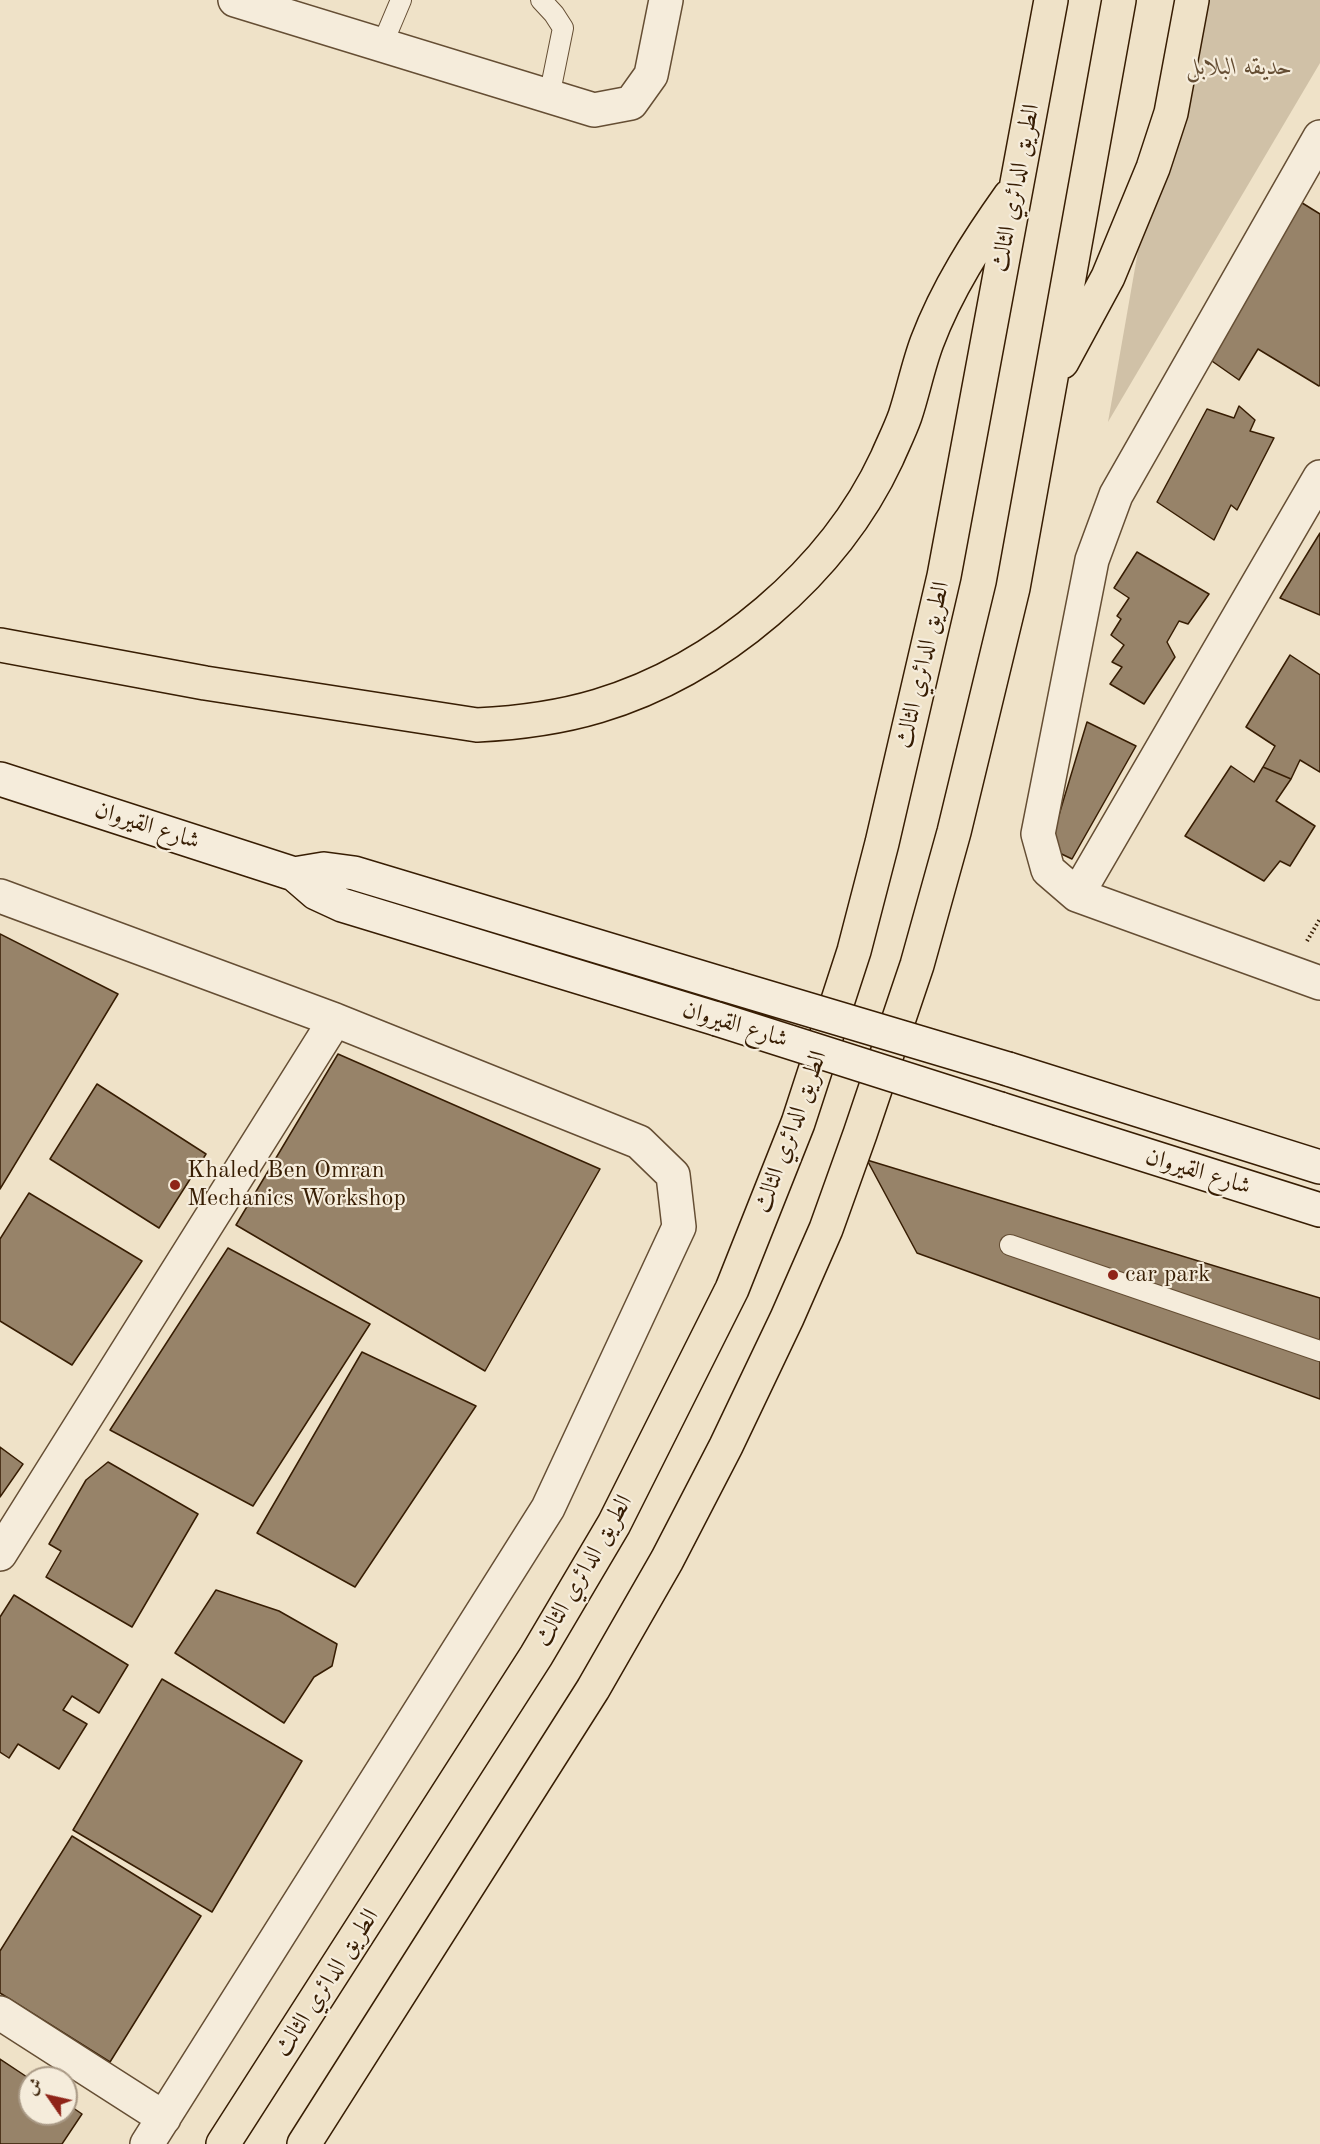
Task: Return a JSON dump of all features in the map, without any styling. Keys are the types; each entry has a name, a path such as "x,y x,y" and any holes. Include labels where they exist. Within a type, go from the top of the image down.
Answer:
{"highway":[{"name":"الطريق الدائري الثالث","path":"224,2144 536,1656 614,1524 732,1289 798,1123 854,951 882,843 944,576 1052,0"},
{"path":"304,2144 593,1689 667,1560 726,1446 787,1318 826,1229 917,965 954,832 1013,588 1119,0"},
{"path":"1050,382 1081,330 1108,277 1153,168 1171,113 1192,0"},
{"path":"0,645 205,683 477,725 518,723 559,716 598,706 637,692 700,660 740,632 805,576 835,541 862,502 885,460 904,416 927,343 940,311 984,232 1017,188"}],"street":[{"path":"256,3 382,45 594,110 631,103 651,75 666,0"},
{"path":"1320,137 1116,495 1092,560 1038,834 1048,870 1077,895 1320,983"},
{"path":"1077,895 1320,477"},
{"name":"شارع القيروان","path":"0,779 294,874 316,893 342,905 717,1019 1320,1210"},
{"name":"شارع القيروان","path":"294,874 324,869 354,873 1008,1069 1320,1167"},
{"path":"0,896 335,1020 639,1142 673,1175 679,1227 548,1508 156,2131 0,2013"},
{"path":"0,1554 335,1020"}],"lane":[{"path":"382,45 401,0"},
{"path":"541,0 554,14 562,28 549,97"},
{"path":"1010,1245 1320,1351"}],"green space":[{"name":"حديقه البلابل","path":"1182,0 1320,0 1320,63 1108,422"}],"building":[{"path":"1299,201 1320,214 1320,385 1258,349 1239,380 1209,359"},
{"path":"1239,406 1255,420 1250,431 1274,438 1237,510 1231,505 1214,540 1157,502 1207,409 1234,418"},
{"path":"1320,533 1320,615 1280,598"},
{"path":"1137,552 1209,594 1188,624 1179,621 1167,642 1175,657 1144,704 1110,684 1122,667 1112,662 1124,645 1111,635 1121,619 1117,616 1129,598 1114,588"},
{"path":"1290,655 1320,675 1320,772 1300,760 1291,779 1263,767 1275,746 1246,727"},
{"path":"1087,722 1136,746 1072,859 1049,848"},
{"path":"1231,766 1254,782 1263,767 1291,779 1276,801 1315,826 1290,866 1280,861 1264,881 1185,836"},
{"path":"0,934 118,994 0,1189"},
{"path":"338,1054 600,1169 485,1371 236,1225"},
{"path":"97,1084 206,1154 159,1228 50,1159"},
{"name":"car park","path":"867,1160 1320,1298 1320,1399 917,1253"},
{"path":"29,1193 142,1261 72,1365 0,1321 0,1239"},
{"path":"228,1248 370,1324 253,1506 110,1430"},
{"path":"362,1352 476,1406 355,1587 257,1533"},
{"path":"0,1447 23,1464 0,1497"},
{"path":"108,1462 198,1514 132,1627 46,1577 61,1551 49,1544 86,1480"},
{"path":"216,1590 279,1611 337,1644 332,1666 314,1677 284,1723 175,1653"},
{"path":"14,1595 128,1665 99,1713 72,1696 63,1710 87,1724 59,1769 18,1744 9,1758 0,1752 0,1617"},
{"path":"162,1679 302,1761 212,1912 73,1830"},
{"path":"72,1836 201,1916 110,2062 0,1993 0,1951"},
{"path":"0,2059 18,2071 18,2126 74,2126 62,2144 0,2144"}],"place":[{"name":"Khaled Ben Omran Mechanics Workshop","path":"175,1185"},
{"name":"car park","path":"1113,1275"}]}
